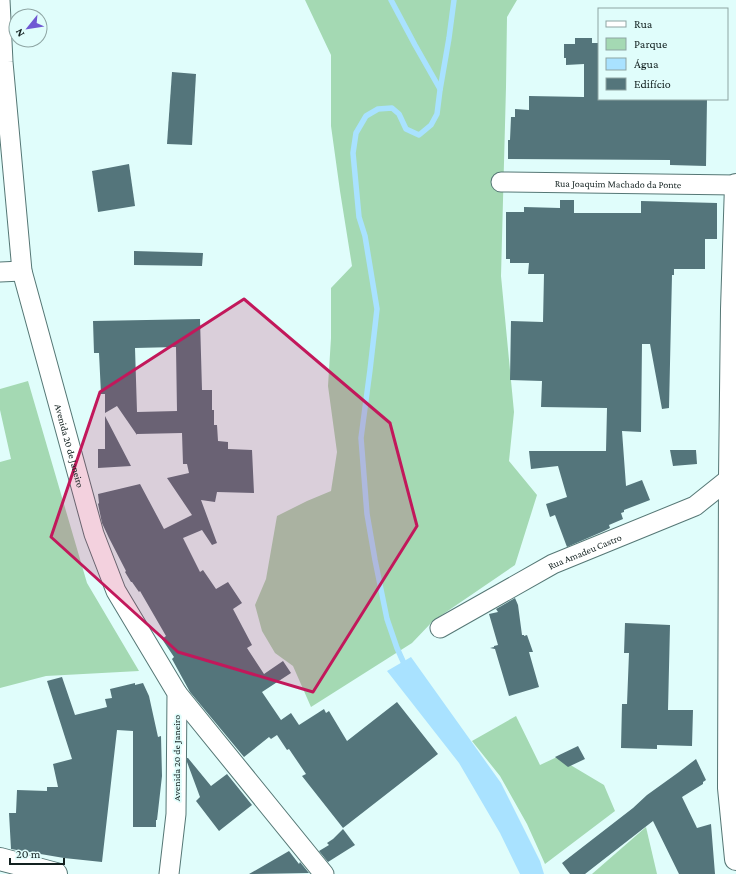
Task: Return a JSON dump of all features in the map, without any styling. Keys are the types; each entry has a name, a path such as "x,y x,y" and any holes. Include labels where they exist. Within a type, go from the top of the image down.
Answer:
{"main road":[{"path":"736,185 729,788 736,859"},
{"path":"0,859 46,873"}],"street":[{"name":"Avenida 20 de Janeiro","path":"0,0 2,62 22,271 94,534 116,591 176,693 176,814 169,874"},
{"name":"Rua Joaquim Machado da Ponte","path":"501,182 736,185"},
{"path":"0,272 22,271"},
{"name":"Rua Amadeu Castro","path":"440,628 553,564 695,506 733,478"},
{"path":"176,693 324,874"}],"highlighted area":[{"path":"244,299 390,423 417,526 313,692 178,652 51,537 100,392"}],"green space":[{"path":"305,0 517,0 507,17 501,276 514,412 509,461 537,495 515,565 433,621 412,643 311,707 293,666 275,653 262,631 255,605 266,579 277,516 331,491 337,452 328,386 331,338 331,288 352,266 331,126 331,55"},
{"path":"28,381 87,583 139,671 46,676 0,688 0,462 11,459 0,410 0,389"},
{"path":"516,716 540,765 557,757 604,785 615,811 545,864 527,824 500,776 472,741"},
{"path":"646,827 657,874 592,874"}],"water":[{"path":"411,657 501,783 540,861 544,874 520,874 500,833 459,763 387,671"}],"building":[{"path":"575,38 592,38 592,43 598,43 598,100 707,100 706,166 670,165 670,160 508,159 508,140 510,140 511,117 515,117 515,109 529,110 529,96 584,97 584,64 566,65 566,58 564,58 564,44 575,44"},
{"path":"172,72 196,74 192,145 167,144"},
{"path":"129,164 135,206 98,212 92,171"},
{"path":"560,200 574,200 574,213 641,213 641,201 717,203 717,239 705,239 705,269 674,269 674,275 672,275 669,408 662,409 650,344 642,344 641,432 622,431 626,486 642,480 650,500 624,510 624,512 621,513 623,519 609,525 610,528 567,547 555,515 550,517 546,504 567,497 558,466 531,469 529,451 606,451 607,408 541,407 542,381 510,380 511,321 543,322 544,274 528,274 529,263 510,263 510,259 506,259 506,212 524,212 524,207 560,208"},
{"path":"134,251 203,253 202,266 134,265"},
{"path":"200,319 202,390 212,390 212,410 214,410 214,425 217,425 218,441 228,442 228,449 252,450 254,493 217,492 215,502 201,500 217,543 212,545 202,530 183,538 200,572 203,570 216,589 228,582 242,603 233,609 252,645 247,648 264,674 283,661 291,673 262,692 281,720 291,713 299,725 324,709 326,713 329,711 347,741 397,702 438,754 343,828 302,776 306,774 289,749 287,750 277,735 271,739 269,737 244,757 190,692 172,659 174,657 162,639 166,636 140,591 139,592 131,582 125,572 126,571 102,523 98,504 98,494 140,484 164,529 192,515 167,478 189,473 187,464 183,464 182,433 137,435 117,406 105,413 105,394 101,394 99,353 94,353 93,321","holes":["176,347 177,411 137,412 135,348"]},
{"path":"105,416 131,466 98,468 98,449 105,449"},
{"path":"670,450 696,450 697,464 673,466"},
{"path":"515,598 518,605 522,635 527,635 533,652 529,652 539,687 509,696 495,649 490,648 498,645 489,614 498,612 496,609"},
{"path":"625,623 670,625 668,710 693,710 692,746 657,745 657,749 621,748 622,704 627,704 629,653 624,653"},
{"path":"62,677 75,715 107,707 105,699 112,698 110,689 135,683 135,685 143,683 149,696 158,737 161,736 162,776 156,827 133,827 133,731 117,730 102,862 64,858 11,849 9,813 16,813 17,790 47,791 47,787 58,787 53,764 72,759 47,681"},
{"path":"578,746 585,759 568,767 555,757"},
{"path":"187,758 211,786 227,774 252,805 219,831 196,801 200,797 187,762"},
{"path":"696,759 706,780 703,784 682,797 697,828 711,824 715,874 679,874 653,821 585,874 570,874 562,863 633,808 647,795"},
{"path":"343,829 355,845 328,862 319,851 329,845 327,843"},
{"path":"289,851 299,864 300,862 309,873 249,874"}],"waterway":[{"path":"391,0 440,89"},
{"path":"406,668 387,619 367,514 361,438 377,309 365,236 359,217 353,153 356,133 366,116 378,109 392,108 399,114 406,129 419,135 431,125 437,114 454,0"}]}
